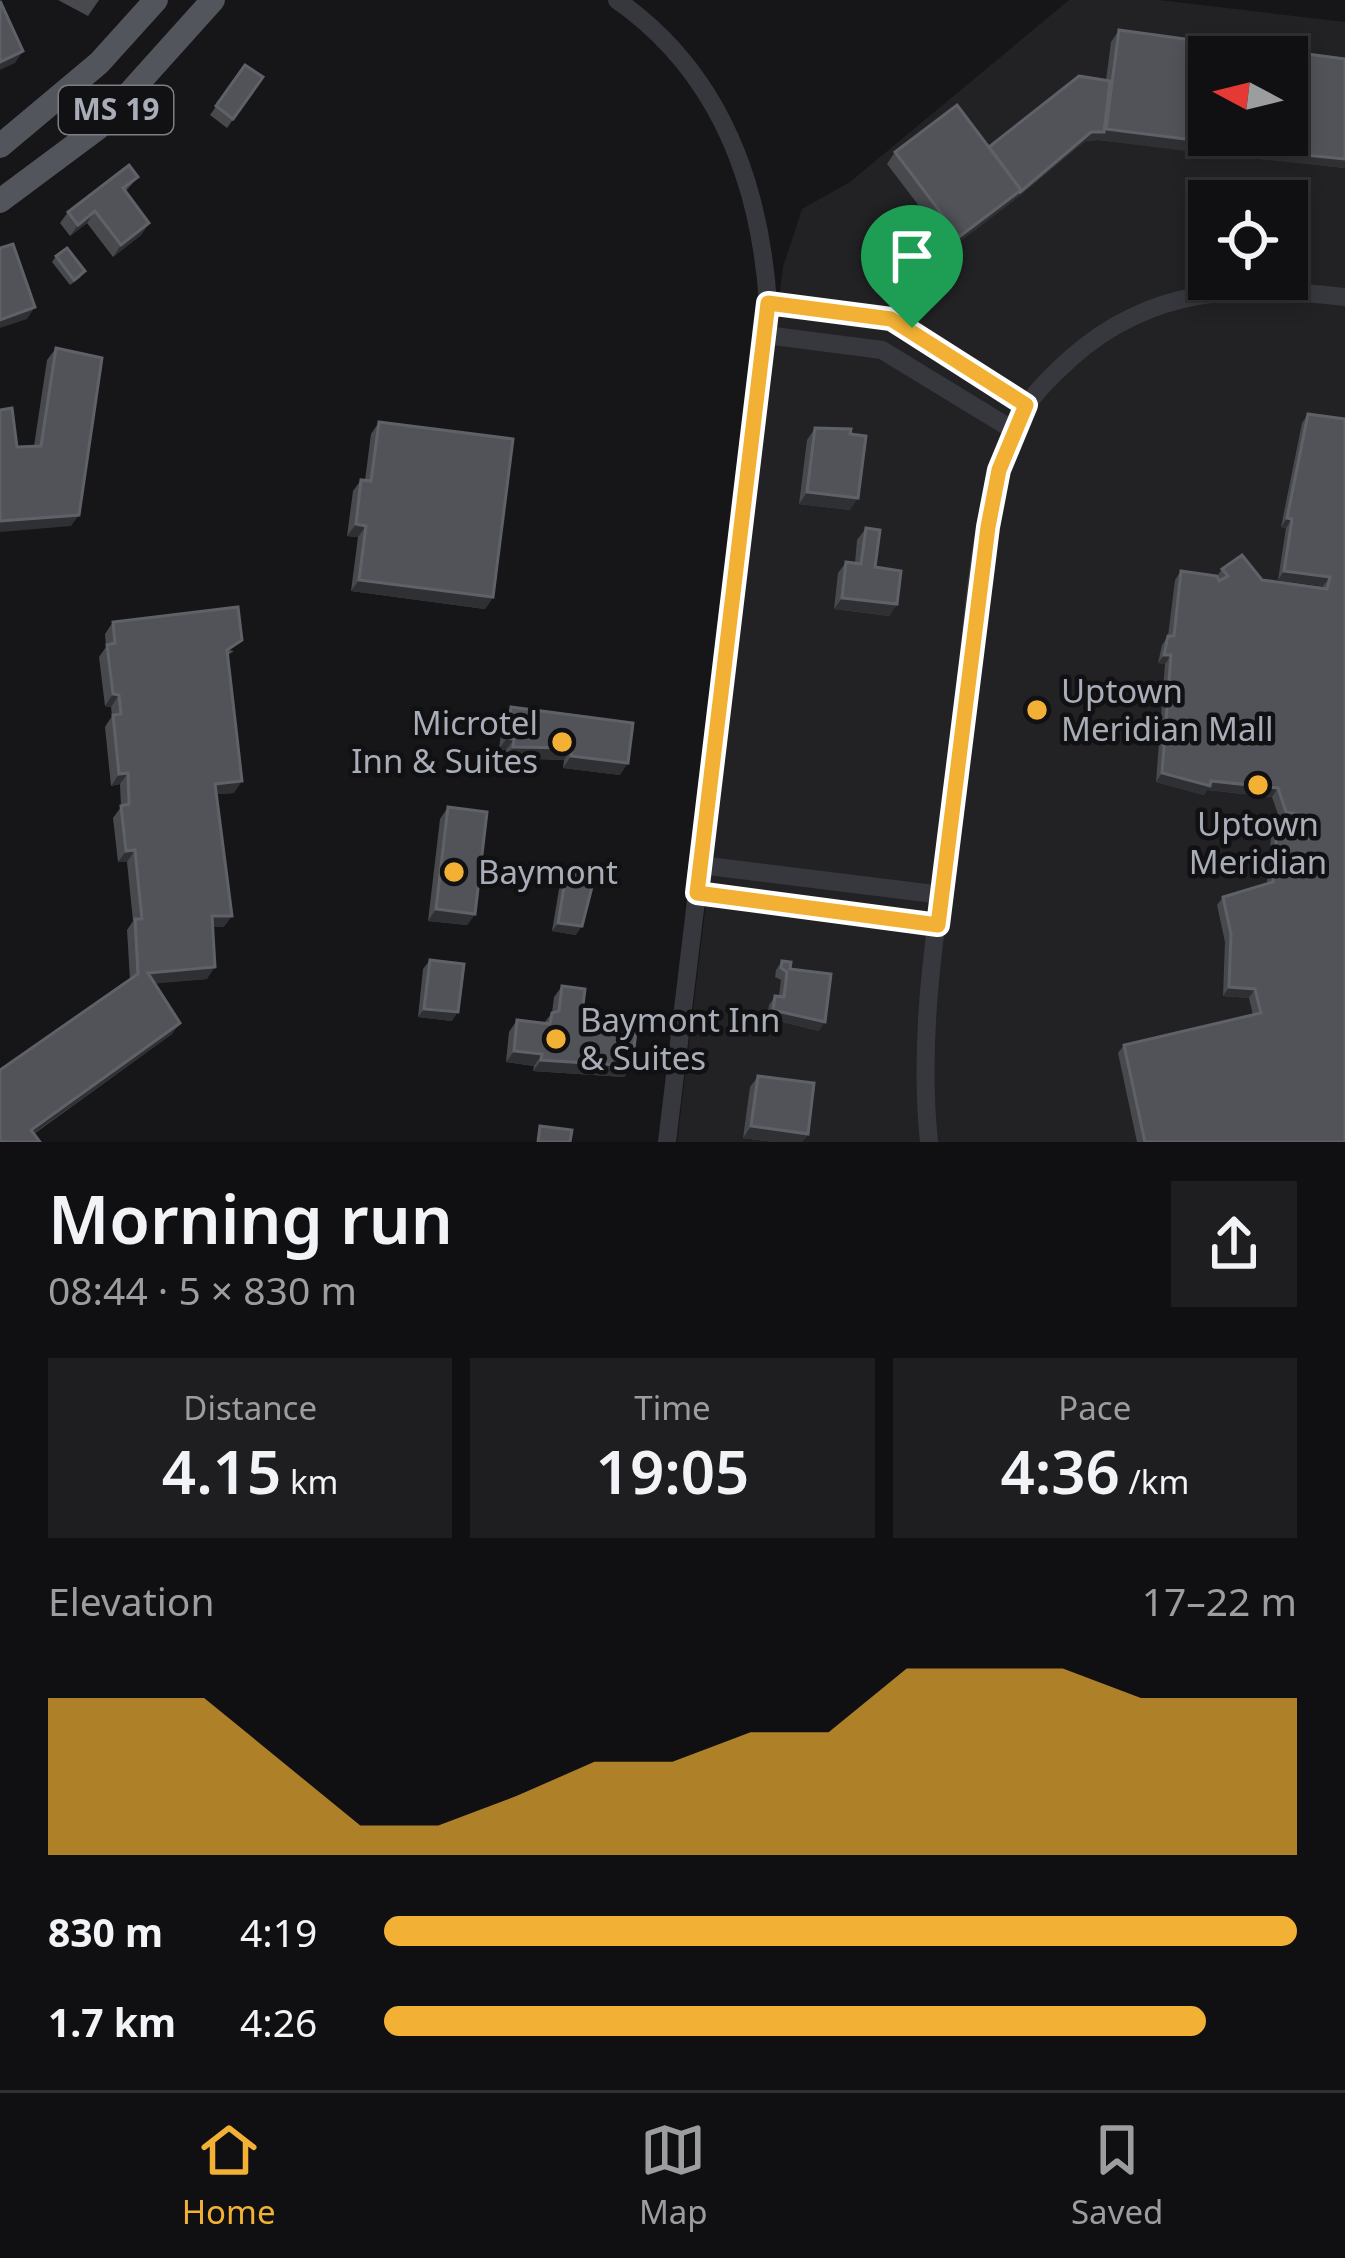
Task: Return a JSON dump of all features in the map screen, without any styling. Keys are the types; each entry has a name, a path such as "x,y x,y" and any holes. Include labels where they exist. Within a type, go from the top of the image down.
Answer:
{"main road":[{"name":"MS 19","path":"0,146 99,63 156,0"},
{"name":"MS 19","path":"0,201 98,128 213,0"}],"street":[{"path":"617,0 660,36 726,124 763,235 768,303 667,1142"},
{"path":"929,1142 924,1061 938,925 988,527 1012,430 1026,405 1081,349 1118,323 1185,295 1254,288 1345,297"},
{"path":"768,303 891,319 1026,405"},
{"path":"766,335 882,350 1012,430"},
{"path":"700,865 942,895"},
{"path":"697,893 938,925"}],"shaded area":[{"name":"Uptown Meridian Mall","path":"1069,0 1159,0 1345,22 1345,1142 677,1142 783,267 802,209 850,182"}],"building":[{"path":"0,1 23,51 0,62"},
{"path":"1119,30 1188,39 1188,139 1106,129"},
{"path":"1308,54 1345,59 1345,159 1308,155"},
{"path":"245,65 263,77 233,119 216,106"},
{"path":"1079,76 1110,81 1104,132 1091,132 1019,193 989,147"},
{"path":"957,105 1021,190 959,237 895,152"},
{"path":"129,165 138,177 123,188 149,223 121,245 95,211 78,225 68,212"},
{"path":"13,244 35,307 0,320 0,248"},
{"path":"67,248 85,271 74,280 56,256"},
{"path":"56,348 102,358 79,515 0,521 0,410 12,408 17,447 41,446"},
{"name":"Uptown Meridian","path":"1308,414 1345,419 1345,1142 1145,1142 1124,1045 1261,1013 1255,989 1229,987 1231,934 1223,897 1273,882 1277,829 1305,833 1309,816 1286,812 1278,788 1211,781 1210,786 1162,773 1171,655 1164,655 1168,636 1174,636 1181,571 1217,576 1219,581 1228,576 1222,569 1242,555 1262,580 1327,589 1330,577 1284,571 1292,519 1287,518"},
{"path":"379,422 513,439 493,597 359,580 366,526 356,524 361,480 371,481"},
{"path":"815,428 851,429 850,434 866,436 858,498 807,492"},
{"path":"866,528 880,530 875,567 901,571 897,604 842,598 846,562 861,564"},
{"path":"238,607 242,640 227,650 242,781 215,784 232,916 212,916 215,967 148,973 180,1023 31,1130 40,1142 0,1142 0,1070 138,974 135,919 142,919 135,850 126,851 121,806 129,804 128,773 119,774 113,715 121,714 119,695 113,694 107,645 115,643 113,622"},
{"name":"Microtel Inn & Suites","path":"511,707 633,723 628,763 571,756 572,748 513,747 514,739 507,738"},
{"name":"Baymont","path":"448,807 487,812 475,914 436,909"},
{"path":"567,869 590,872 592,887 582,926 558,923"},
{"name":"Baymont","path":"430,960 464,964 458,1012 424,1009"},
{"path":"782,961 791,962 790,969 831,974 825,1022 773,1010 775,996 784,997 787,972 781,968"},
{"name":"Baymont Inn & Suites","path":"562,986 585,989 582,1013 588,1017 587,1025 636,1031 632,1066 541,1060 542,1054 514,1051 517,1020 550,1024 552,1013 559,1011"},
{"path":"758,1076 814,1083 808,1134 751,1126"},
{"path":"540,1126 572,1130 570,1142 538,1142"}],"place":[{"name":"Uptown Meridian Mall","path":"1037,710"},
{"name":"Microtel Inn & Suites","path":"562,742"},
{"name":"Uptown Meridian","path":"1258,785"},
{"name":"Baymont","path":"454,872"},
{"name":"Baymont Inn & Suites","path":"556,1039"}],"route":[{"path":"768,303 891,319 912,328 1026,405 999,470 988,527 938,925 697,893 768,303"}]}
